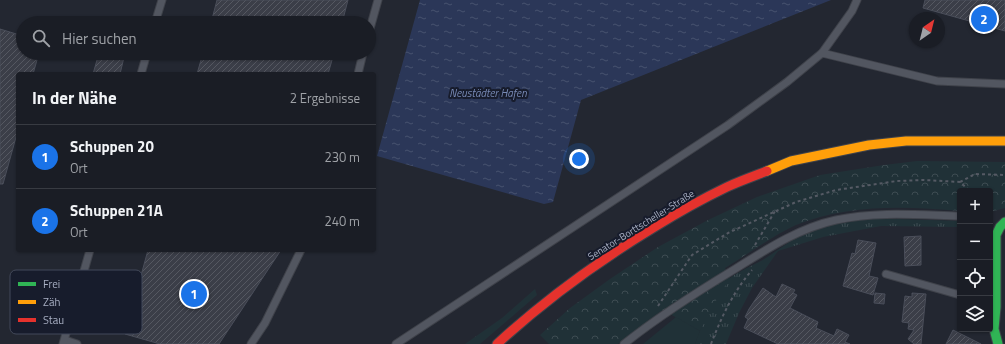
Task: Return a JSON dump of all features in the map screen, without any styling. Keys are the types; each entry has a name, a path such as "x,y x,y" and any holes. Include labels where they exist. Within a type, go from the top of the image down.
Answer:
{"street":[{"name":"Senator-Borttscheller-Straße","path":"497,344 522,321 576,278 632,241 679,212 728,187 791,161 876,144 906,141 1005,141"},
{"path":"998,344 994,329 997,306 996,235 1000,224"},
{"path":"998,344 1002,320 1005,315"}],"lane":[{"path":"158,16 162,0"},
{"path":"374,16 378,0"},
{"path":"396,344 728,125 787,82 822,53 852,11 857,0"},
{"path":"822,53 938,81 1005,84"},
{"path":"142,72 145,60"},
{"path":"358,72 361,60"},
{"path":"624,344 673,309 773,245 803,230 835,220 864,215 894,214 957,216"},
{"path":"84,270 89,252"},
{"path":"251,344 265,323 300,252"},
{"path":"886,274 957,294"},
{"path":"64,342 77,344"}],"path":[{"path":"654,311 692,255 728,233 775,211 836,190 868,185 924,180 960,182 975,174 1005,175"},
{"path":"960,182 967,188"},
{"path":"753,248 775,211"},
{"path":"710,344 720,321 741,283 756,266"}],"green space":[{"path":"917,161 1005,162 1005,208 993,211 993,188 957,188 957,211 919,208 877,208 836,213 816,218 787,229 725,268 730,278 712,307 700,331 663,310 618,344 549,344 540,335 570,308 610,279 658,247 708,220 757,197 820,175"},
{"path":"867,218 957,221 957,227 881,226 823,237 778,251 752,288 739,313 726,344 695,344 714,301 731,277 809,232 834,224"},
{"path":"535,289 537,295 480,344 465,344 502,318"},
{"path":"676,317 700,331 695,344 643,344"}],"water":[{"name":"Neustädter Hafen","path":"420,0 831,0 581,100 553,202 544,204 377,156"}],"building":[{"path":"217,0 348,0 344,16 213,16"},
{"path":"925,0 1005,0 1005,31 945,14 945,12 937,12 923,8"},
{"path":"0,29 16,34 16,60 37,60 34,72 16,72 16,137 3,184 0,184"},
{"path":"97,60 123,60 120,72 94,72"},
{"path":"201,60 332,60 329,72 198,72"},
{"path":"921,236 921,265 905,266 904,237"},
{"path":"858,240 876,243 869,276 878,278 873,295 843,286 852,253 855,254"},
{"path":"147,252 280,252 219,344 160,344 125,334 142,334 142,272"},
{"path":"782,284 795,290 793,293 797,295 790,308 818,322 816,328 834,336 837,329 849,335 845,342 850,344 778,344 744,328 748,319 745,317 763,288 776,297"},
{"path":"875,293 885,294 884,304 874,303"},
{"path":"912,293 926,294 921,344 914,344 908,339 914,330 908,329 909,323 902,322 905,296 912,297"},
{"path":"953,330 981,344 946,344"}],"traffic: fast":[{"path":"998,344 994,329 996,307 996,235 1000,227 1005,222"}],"traffic: slow":[{"path":"767,171 791,161 869,145 906,141 1005,141"}],"traffic: jam":[{"path":"497,344 553,297 632,241 708,196 767,171"}],"place":[{"name":"Schuppen 21A","path":"984,19"},
{"name":"Schuppen 20","path":"194,294"}]}
